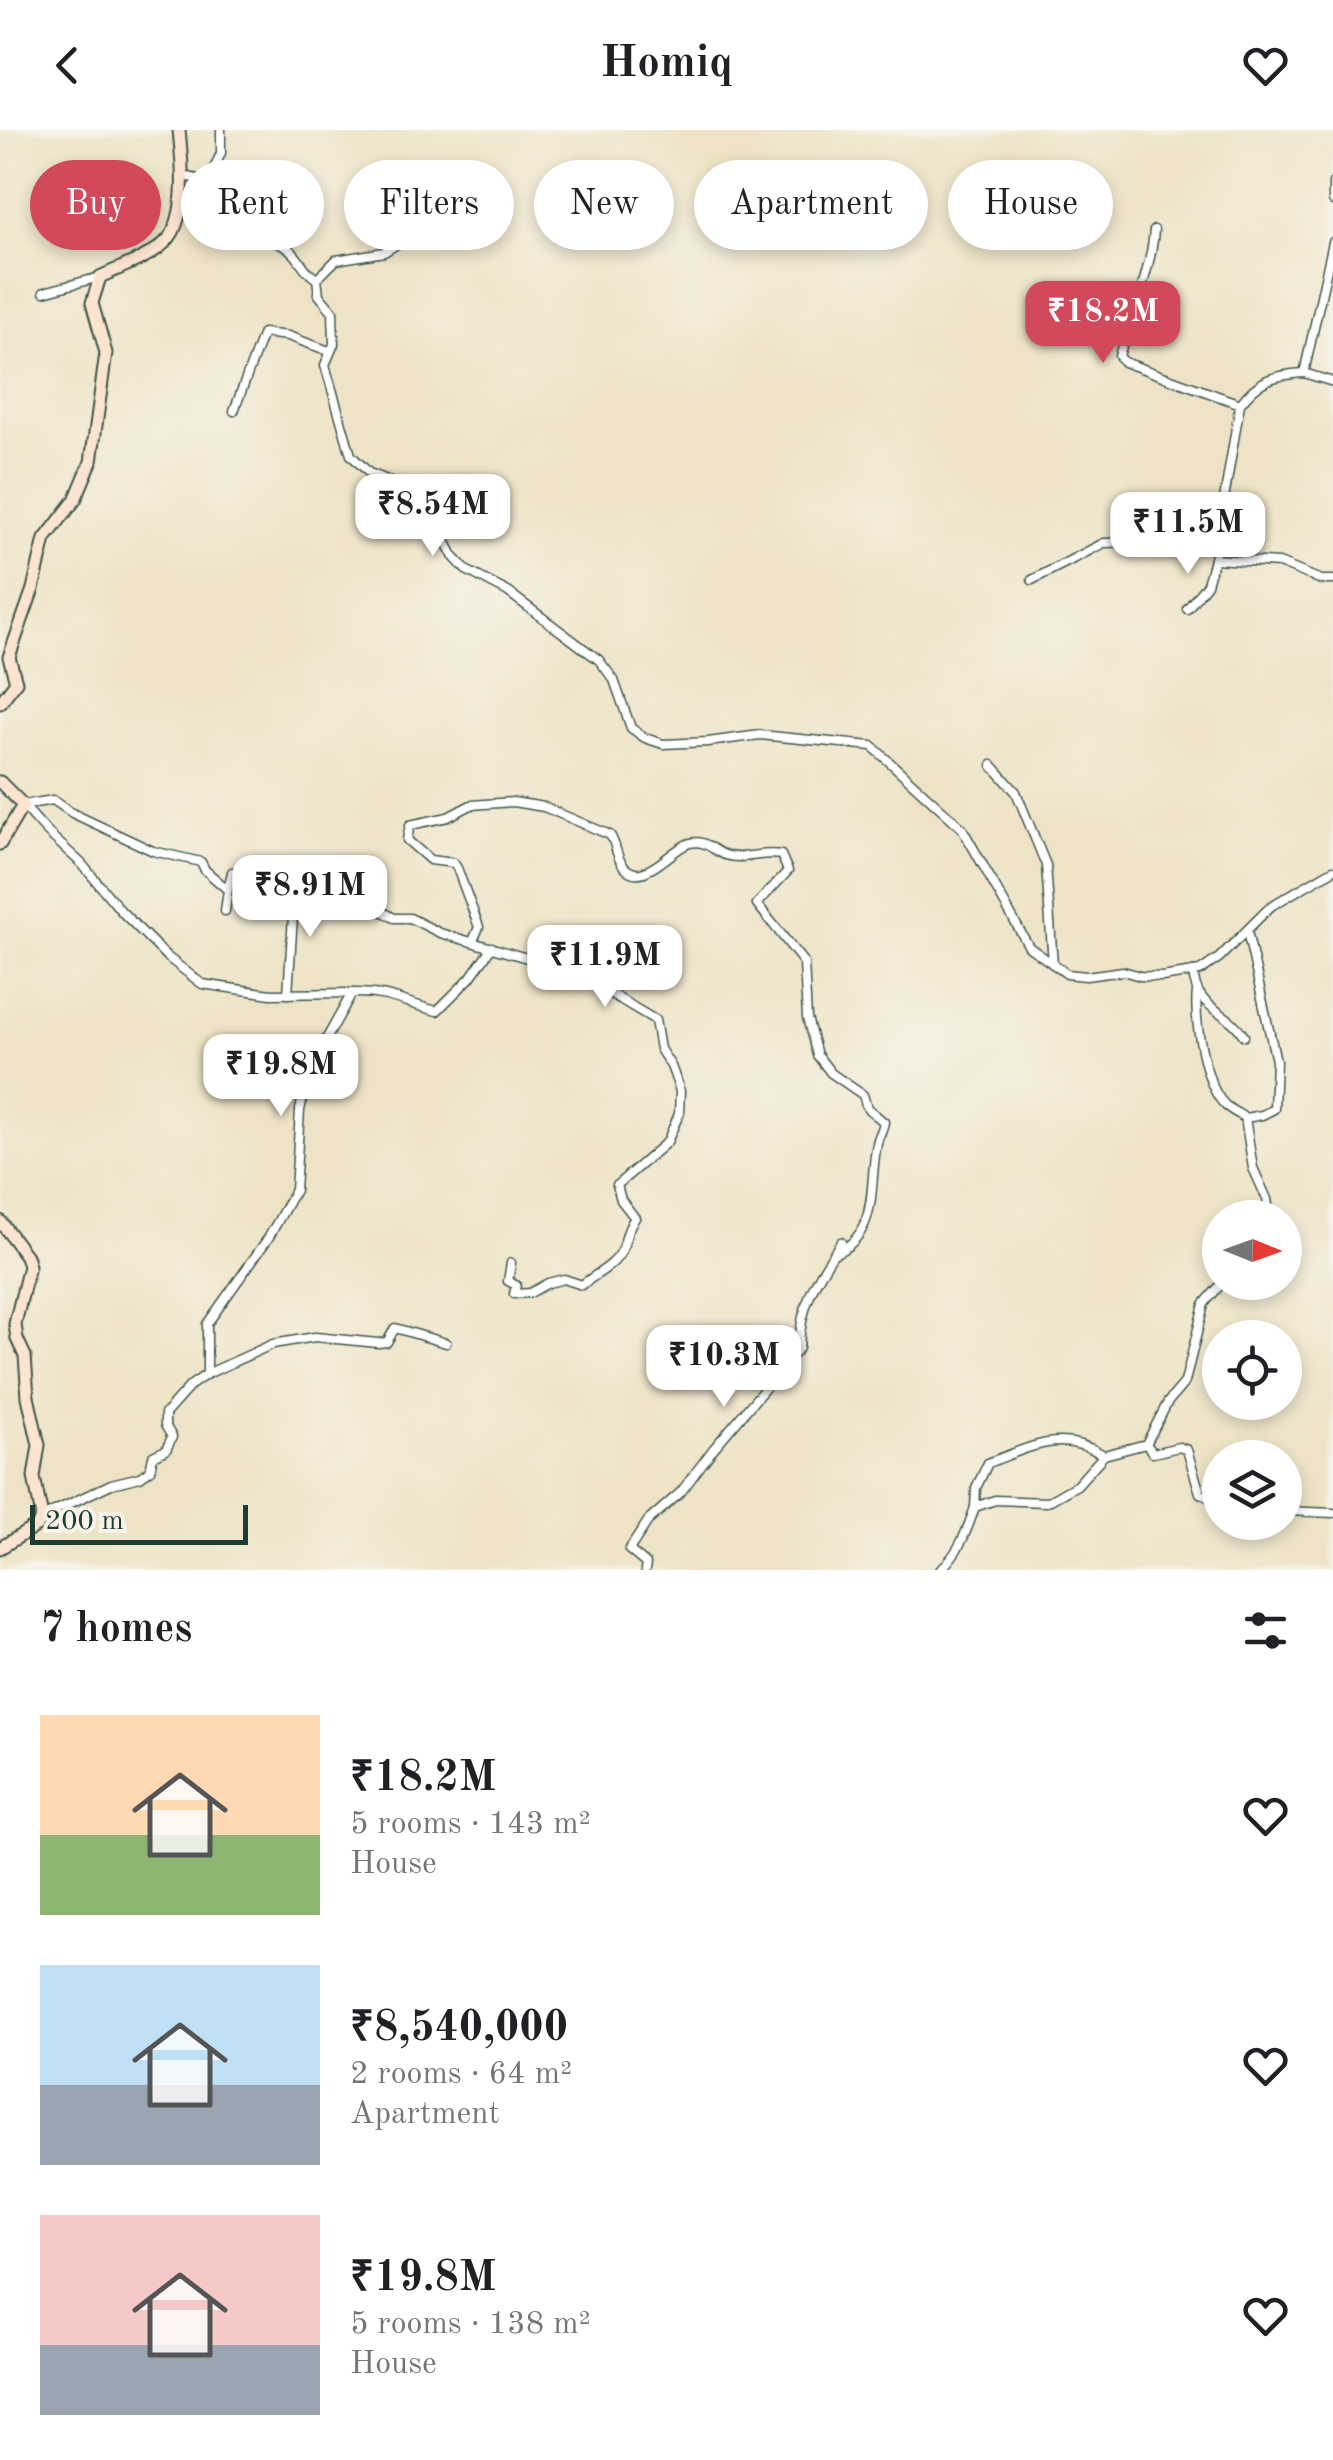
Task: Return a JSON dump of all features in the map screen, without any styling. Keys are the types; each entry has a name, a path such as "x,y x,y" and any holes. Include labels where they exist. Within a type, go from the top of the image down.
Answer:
{"main road":[{"path":"0,702 16,682 6,665 33,589 44,539 75,500 92,462 106,352 92,304 100,277 157,248 173,233 180,201 179,130"},
{"path":"0,782 23,805 0,844"},
{"path":"0,1221 29,1266 16,1324 39,1445 34,1477 42,1517 38,1525 0,1548"}],"street":[{"path":"218,160 222,130"},
{"path":"1333,183 1333,201"},
{"path":"1154,230 1152,258 1119,356 1124,362 1240,404"},
{"path":"1304,373 1333,242"},
{"path":"289,250 317,279"},
{"path":"388,250 336,260 317,279 318,295 333,312 334,344 325,365 350,455 370,473 421,493 454,556 466,570 508,592 599,660 614,680 631,728 645,738 663,744 760,735 872,746 962,828 1028,948 1067,974 1114,972 1151,976 1194,972 1210,966 1271,906 1333,870"},
{"path":"44,292 100,277"},
{"path":"234,411 263,333 288,336 329,352"},
{"path":"1186,608 1206,584 1214,559 1240,404 1254,386 1273,375 1304,373 1333,382"},
{"path":"1032,580 1104,543 1138,542 1185,532 1219,538"},
{"path":"1214,559 1279,563 1321,580 1333,580"},
{"path":"992,765 1016,792 1046,866 1054,964"},
{"path":"23,805 53,800 154,852 202,862 228,890"},
{"path":"473,941 480,928 454,863 430,860 407,840 407,830 417,822 448,817 471,805 530,803 610,835 619,860 633,871 655,868 689,843 710,844 723,855 780,855 788,871 757,904 804,964 806,1018 816,1055 831,1073 863,1095 867,1108 884,1122 876,1146 874,1194 869,1210 853,1243 833,1254"},
{"path":"23,805 82,864 122,912 166,956 202,984 288,994 374,993 437,1010 470,978 492,947"},
{"path":"225,910 232,872 324,890 360,907 380,910 394,918 410,918 440,933 581,976 656,1020 660,1050 677,1078 682,1101 667,1142 617,1185 620,1200 635,1218 625,1233 623,1249 615,1262 582,1285 564,1278 523,1295 514,1294 516,1285 508,1281 510,1263"},
{"path":"288,994 294,884"},
{"path":"1246,1118 1274,1109 1276,1061 1248,931"},
{"path":"1194,972 1198,996 1216,1012 1236,1022 1244,1036"},
{"path":"1197,991 1195,1015 1211,1079 1223,1103 1246,1118 1253,1168 1267,1200"},
{"path":"207,1374 208,1324 296,1190 300,1110 309,1070 352,994"},
{"path":"645,1570 646,1564 629,1550 648,1522 682,1492 714,1448 800,1348 800,1322 806,1298 841,1242"},
{"path":"975,1507 995,1500 1047,1502 1076,1486 1104,1454 1146,1444 1168,1402 1185,1382 1207,1300"},
{"path":"42,1517 150,1470 153,1456 166,1450 172,1436 164,1425 165,1414 192,1385 207,1374 273,1344 315,1338 387,1342 396,1328 446,1343"},
{"path":"940,1570 959,1546 975,1507 976,1488 988,1463 1048,1440 1104,1454"},
{"path":"1146,1444 1154,1452 1188,1450 1202,1495"},
{"path":"1302,1512 1333,1513"}]}
